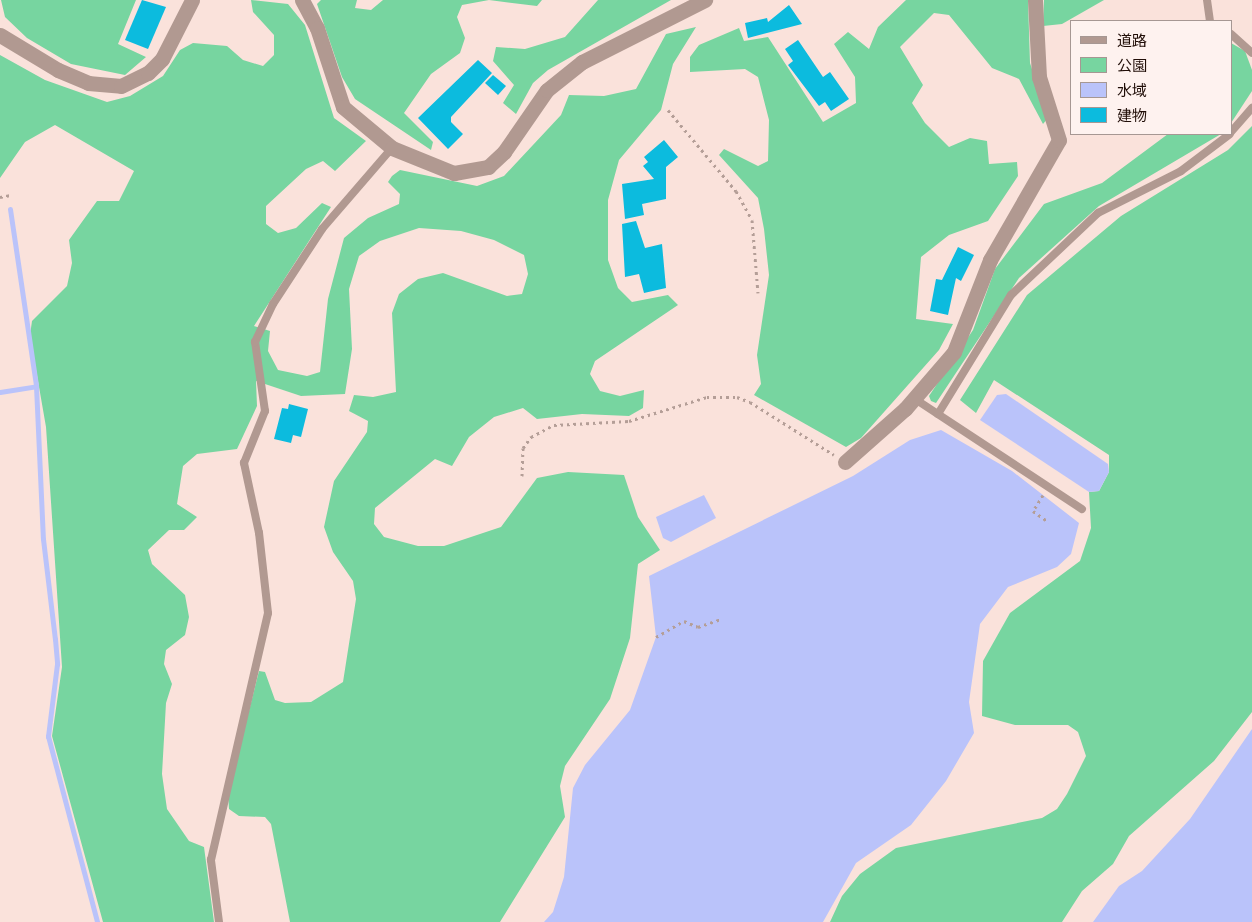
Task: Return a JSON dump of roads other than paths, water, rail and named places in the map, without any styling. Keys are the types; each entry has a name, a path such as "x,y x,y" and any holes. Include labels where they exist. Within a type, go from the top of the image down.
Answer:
{"street":[{"path":"0,35 58,70 88,83 120,86 142,78 162,59 192,0"},
{"path":"302,0 317,28 343,107 392,148 454,173 488,167 558,80 582,62 705,0"},
{"path":"845,462 915,398 954,352 990,260 1059,140 1039,76 1035,0"}],"lane":[{"path":"1207,0 1210,20"},
{"path":"1232,35 1252,53"},
{"path":"1232,131 1252,108"},
{"path":"938,414 1011,294 1098,212 1181,171 1227,135"},
{"path":"219,922 212,852 268,613 260,541 244,463 265,411 255,342 273,304 322,229 392,148"},
{"path":"915,398 1082,509"}],"water":[{"path":"1006,394 1108,464 1109,472 1099,491 1089,492 980,420 997,395"},
{"path":"941,430 1012,471 1079,523 1071,554 1057,567 1008,587 980,624 969,702 974,733 946,781 911,825 856,863 823,922 544,922 553,912 564,877 573,788 585,765 630,710 656,637 649,576 853,476 910,440"},
{"path":"704,495 716,518 671,542 663,538 656,517"},
{"path":"1252,729 1252,922 1093,922 1119,886 1142,871 1190,819"}],"waterway":[{"path":"10,209 36,386 43,539 57,664 48,736 97,922"},
{"path":"0,392 36,386"}]}
